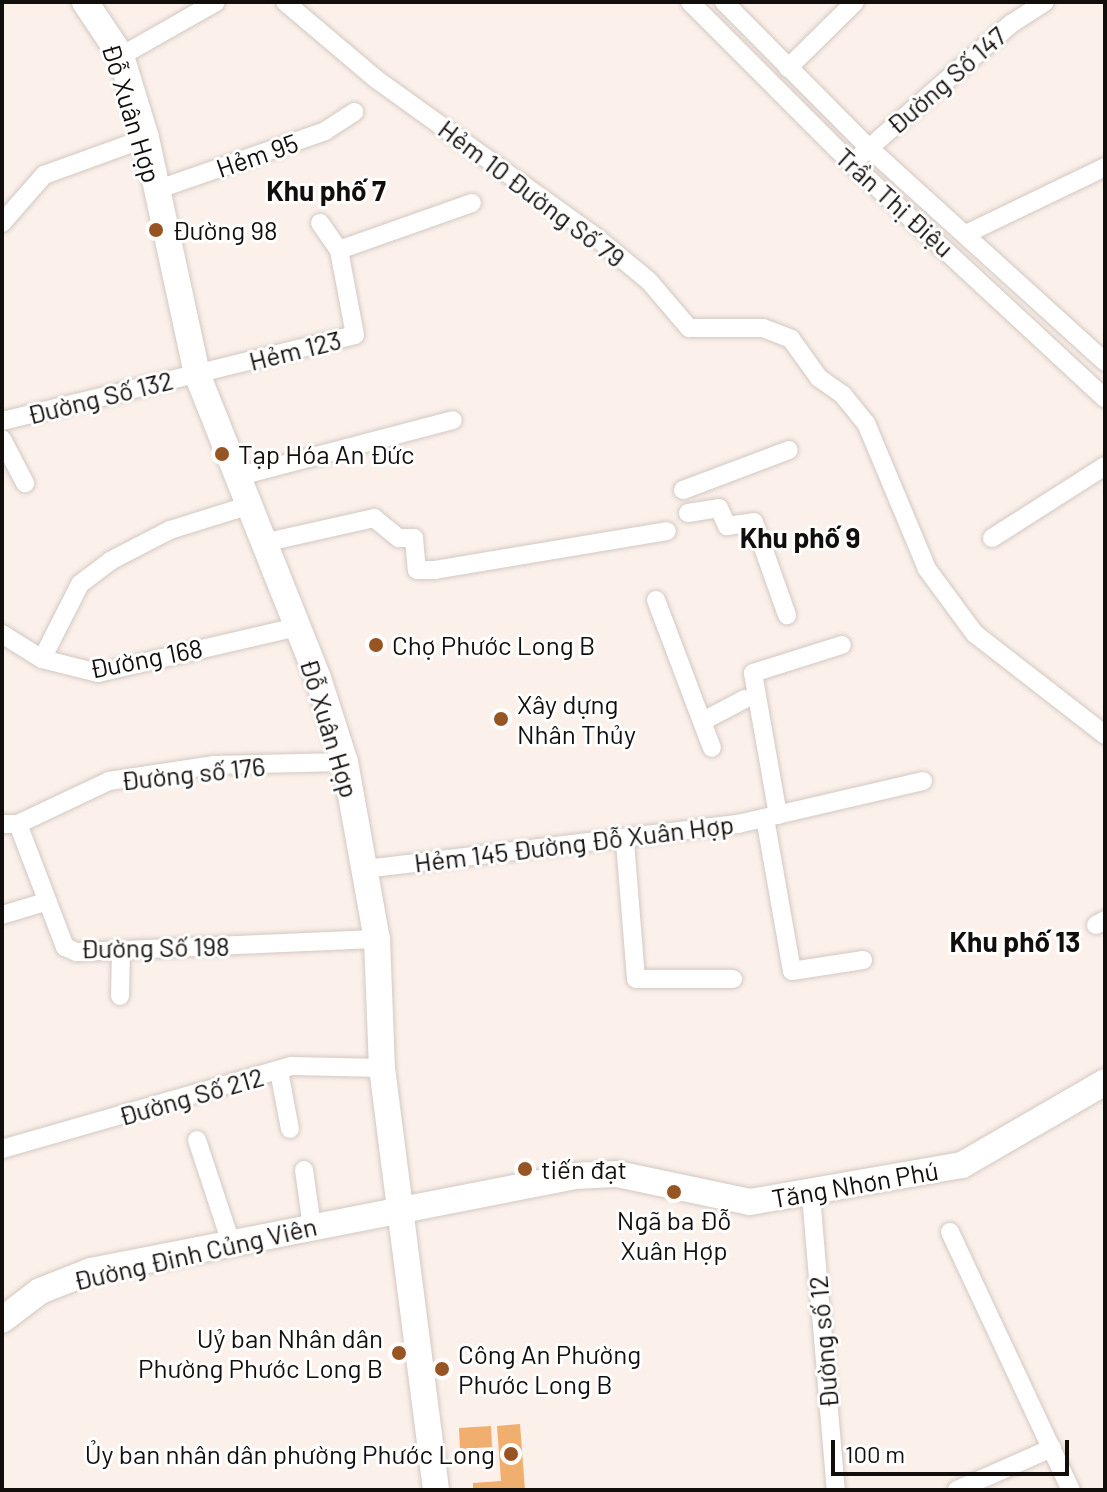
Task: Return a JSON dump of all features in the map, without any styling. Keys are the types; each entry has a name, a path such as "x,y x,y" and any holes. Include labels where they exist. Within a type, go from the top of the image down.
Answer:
{"main road":[{"name":"Đỗ Xuân Hợp","path":"85,2 121,56 146,138 197,374 247,506 298,627 345,762 377,939 382,1068 436,1490"},
{"name":"Tăng Nhơn Phú","path":"398,1209 573,1176 617,1174 750,1202 811,1195 962,1165 1105,1082"},
{"name":"Đường Đinh Củng Viên","path":"2,1320 40,1291 91,1271 398,1209"}],"street":[{"path":"121,56 216,2"},
{"name":"Hẻm 10 Đường Số 79","path":"285,2 376,79 597,238 649,281 689,328 763,328 791,339 819,378 843,395 866,423 927,569 975,634 1105,735"},
{"name":"Trần Thị Điệu","path":"690,2 852,164 1057,350 1105,398"},
{"path":"788,68 855,2"},
{"name":"Đường Số 147","path":"852,164 1011,24 1045,2"},
{"name":"Trần Thị Điệu","path":"736,6 788,68 868,147 968,233 1105,362"},
{"name":"Hẻm 95","path":"156,190 325,131 354,112"},
{"path":"2,223 53,169 146,138"},
{"path":"968,233 1105,167"},
{"path":"339,250 472,203"},
{"name":"Hẻm 123","path":"197,374 355,335 339,250 320,223"},
{"path":"1057,350 1075,333"},
{"name":"Đường Số 132","path":"2,421 197,374"},
{"path":"236,477 453,420"},
{"name":"Đường Số 132","path":"2,439 25,483"},
{"path":"683,490 789,450"},
{"path":"992,538 1105,466"},
{"path":"42,659 80,584 110,561 170,530 247,506"},
{"path":"688,513 719,508 727,526 754,522 787,615"},
{"path":"263,543 374,518 393,535 414,538 417,570 435,570 667,531"},
{"path":"656,600 705,720 712,748"},
{"name":"Đường 168","path":"2,634 42,659 98,673 298,627"},
{"path":"842,645 753,673 792,971 863,960"},
{"path":"705,720 745,699"},
{"name":"Đường số 176","path":"9,824 109,781 213,765 345,762"},
{"name":"Hẻm 145 Đường Đỗ Xuân Hợp","path":"365,869 541,845 625,842 772,816 923,781"},
{"name":"Đường Số 198","path":"2,806 65,947 76,952 377,939"},
{"path":"625,842 636,979 733,979"},
{"path":"2,915 45,902"},
{"path":"120,996 121,950"},
{"name":"Đường Số 212","path":"2,1149 292,1066 382,1068"},
{"path":"279,1071 290,1129"},
{"path":"197,1140 231,1243"},
{"path":"304,1170 312,1226"},
{"name":"Đường số 12","path":"811,1195 836,1490"},
{"path":"950,1232 1071,1490"},
{"path":"957,1490 1052,1448"}],"building":[{"name":"Ủy ban nhân dân phường Phước Long","path":"520,1424 525,1490 473,1490 473,1483 501,1481 497,1426"},
{"path":"491,1426 492,1447 460,1449 459,1428"}],"place":[{"name":"Đường 98","path":"156,230"},
{"name":"Tạp Hóa An Đức","path":"222,454"},
{"name":"Chợ Phước Long B","path":"376,645"},
{"name":"Xây dựng Nhân Thủy","path":"501,719"},
{"name":"tiến đạt","path":"525,1169"},
{"name":"Ngã ba Đỗ Xuân Hợp","path":"674,1192"},
{"name":"Uỷ ban Nhân dân Phường Phước Long B","path":"399,1353"},
{"name":"Công An Phường Phước Long B","path":"442,1369"},
{"name":"Ủy ban nhân dân phường Phước Long","path":"511,1454"}],"district":[{"name":"Khu phố 7","path":"326,190"},
{"name":"Khu phố 9","path":"800,537"},
{"name":"Khu phố 13","path":"1015,941"}]}
